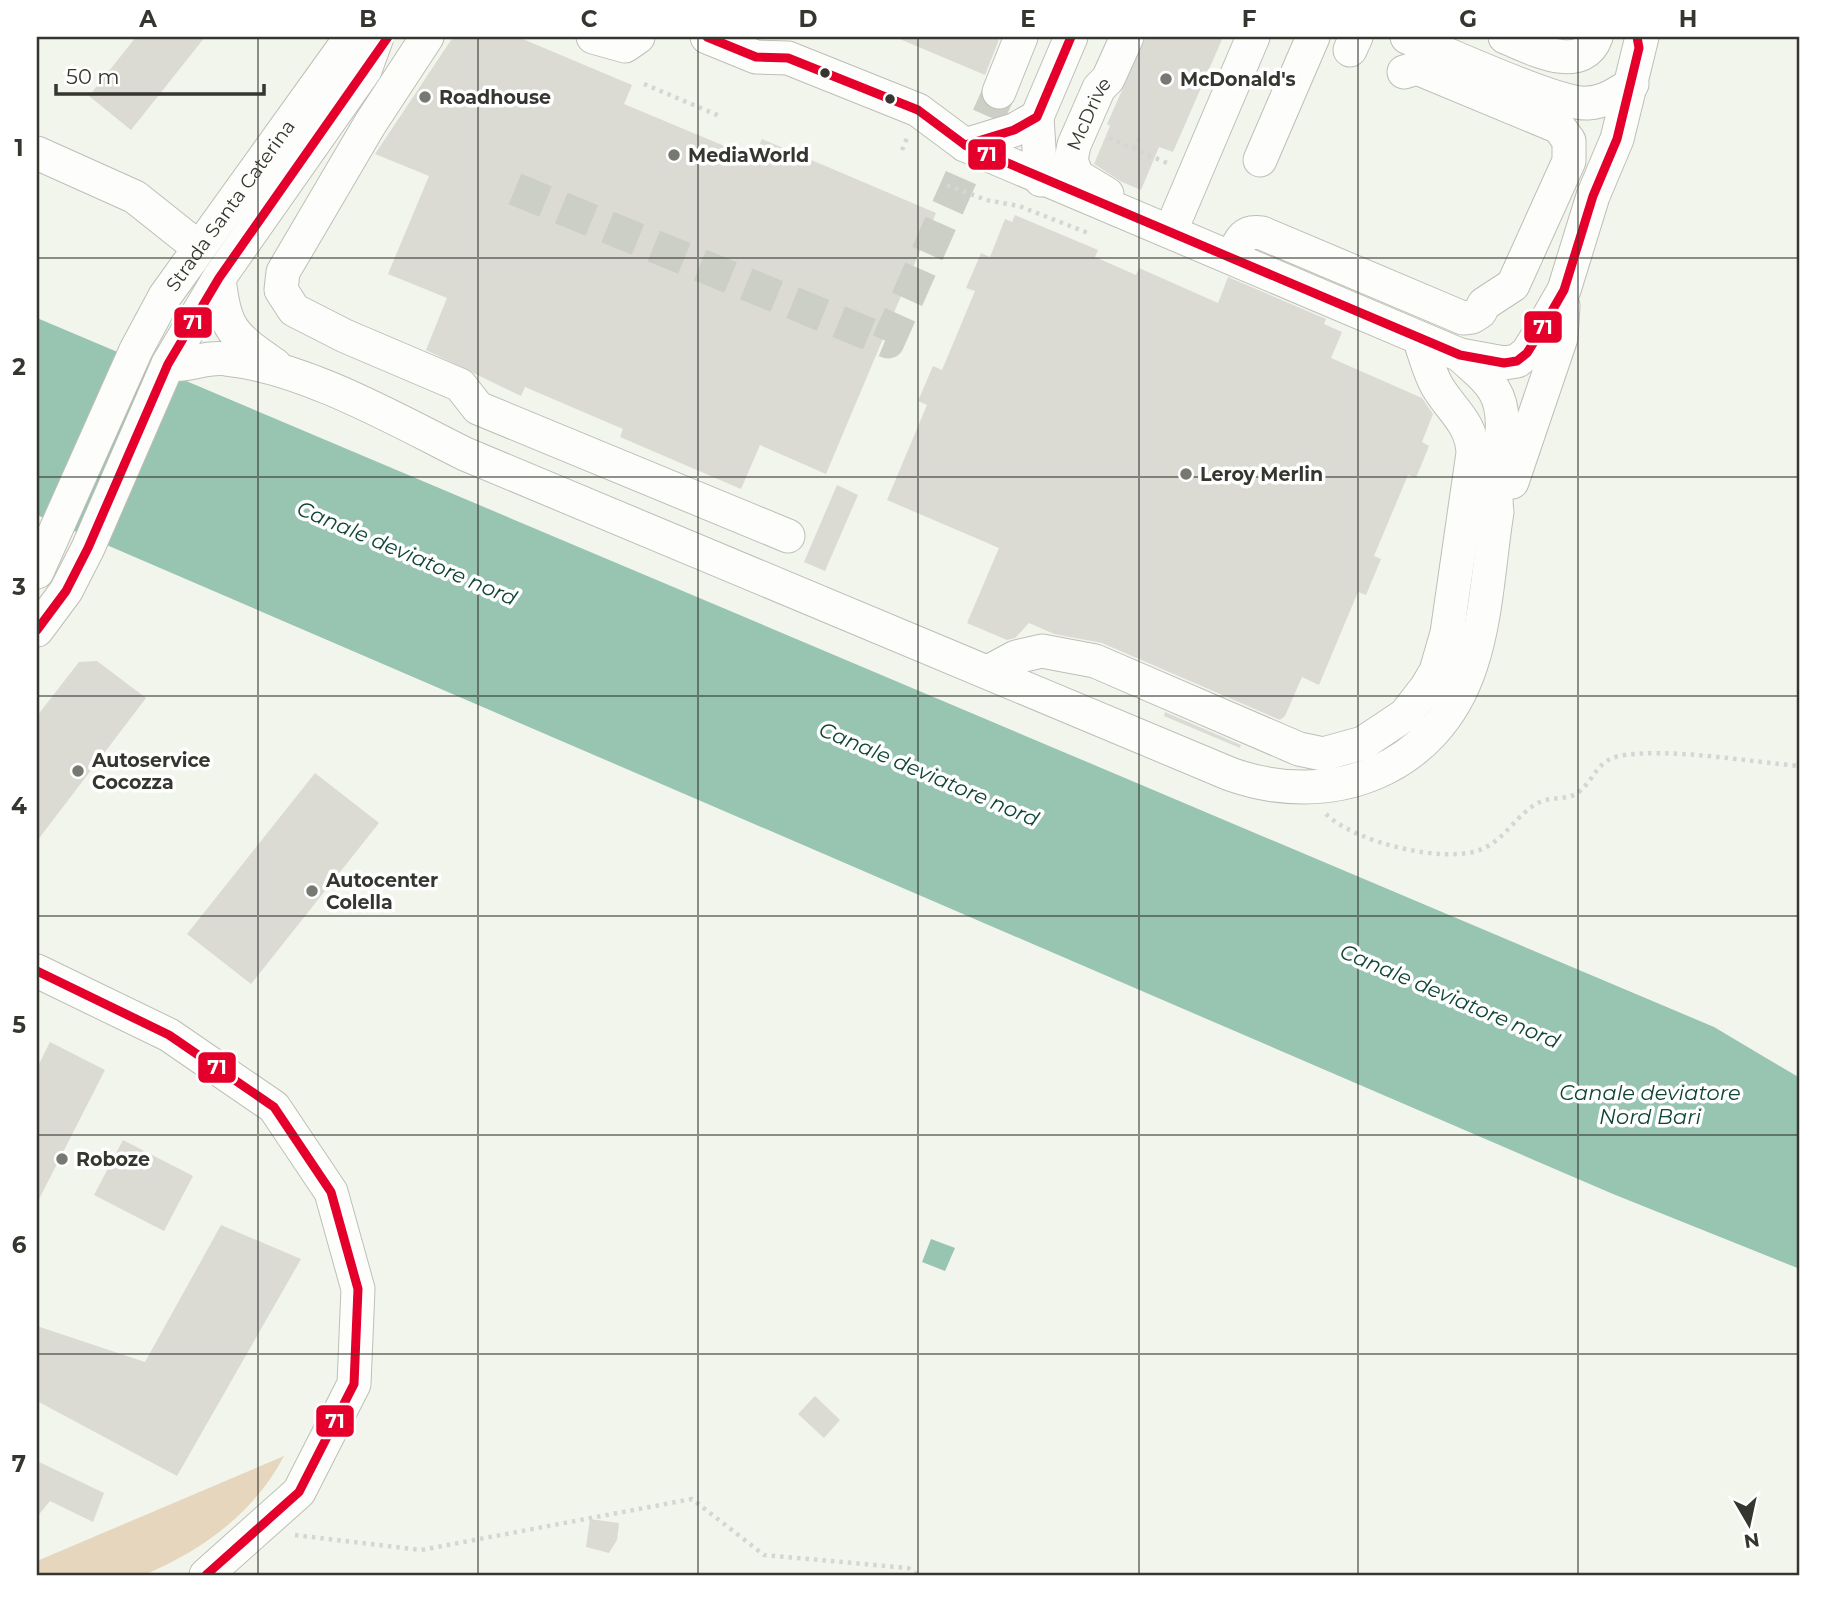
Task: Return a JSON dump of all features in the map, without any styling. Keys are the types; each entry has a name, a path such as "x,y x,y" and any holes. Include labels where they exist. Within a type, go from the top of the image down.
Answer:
{"street":[{"name":"Strada Santa Caterina","path":"43,556 136,349 165,296 351,37"},
{"name":"Strada Santa Caterina","path":"37,629 66,591 89,548 168,364 219,278 365,70 377,37"},
{"path":"365,70 388,37"},
{"path":"427,37 283,272 281,290 294,310 345,336 460,385 481,397 788,536"},
{"path":"593,37 625,46 638,37"},
{"path":"707,37 756,57 779,47 918,110 965,145 1041,180 1171,230 1460,355 1504,363 1517,361 1527,353 1564,290"},
{"path":"999,92 1021,37"},
{"path":"1041,180 1037,117 1071,37"},
{"name":"McDrive","path":"1125,213 1108,194 1077,176 1071,160 1074,145 1099,88 1108,79 1127,37"},
{"path":"1171,230 1253,37"},
{"path":"1291,37 1251,153 1313,37"},
{"path":"1407,37 1551,95 1586,104 1609,99 1632,84"},
{"path":"1505,37 1561,58 1579,55 1593,44 1596,37"},
{"path":"1497,512 1508,495 1522,444 1561,338 1564,290 1592,197 1617,139 1642,40"},
{"path":"1404,72 1417,68 1452,82 1559,127 1569,141 1569,160 1513,285 1484,304"},
{"path":"965,145 1014,130 1037,117"},
{"path":"37,153 135,197 199,248"},
{"path":"1233,257 1244,234 1251,231 1262,233 1463,317 1472,317 1480,312 1484,304 1547,158"},
{"path":"1278,219 1484,304"},
{"path":"219,278 226,321 234,334 285,372"},
{"path":"988,672 1016,657 1042,651 1095,661 1299,749 1324,754 1363,743 1391,726 1426,688 1443,653 1474,453 1473,438 1466,424 1437,386 1419,338"},
{"path":"168,364 182,366 202,359 225,358 285,372 378,411 465,454 1230,774 1258,784 1313,789 1366,777 1390,765 1426,738 1460,695 1478,635 1497,512 1494,494 1503,418 1501,404 1485,379 1460,355"},
{"path":"465,454 481,397"},
{"path":"1030,689 1056,680 1094,681 1166,710"},
{"path":"37,971 169,1035 274,1107 331,1192 358,1289 354,1384 299,1492 206,1575"}],"path":[{"path":"644,84 722,117"},
{"path":"1102,135 1167,163"},
{"path":"902,150 907,138"},
{"path":"1134,149 1139,138"},
{"path":"947,185 986,201 1018,206 1093,235"},
{"path":"1313,789 1323,811 1339,827 1394,847 1462,855 1484,848 1510,829 1523,812 1542,801 1567,798 1580,791 1603,762 1617,757 1648,753 1800,766"},
{"path":"256,1530 421,1550 692,1499 764,1556 908,1568 918,1575"}],"shaded area":[{"path":"284,1456 258,1495 225,1528 166,1565 144,1575 37,1575 37,1561"}],"water":[{"name":"Canale deviatore Nord Bari","path":"37,318 1714,1027 1800,1078 1800,1269 1613,1194 37,515"},
{"path":"931,1239 955,1248 945,1271 922,1262"}],"building":[{"path":"136,37 205,37 131,130 89,96"},
{"path":"453,37 518,37 632,85 624,104 753,158 762,139 936,213 826,474 760,445 741,489 620,437 623,429 525,387 521,396 426,350 447,298 388,274 429,176 375,154"},
{"path":"895,37 1000,37 985,75"},
{"path":"1146,37 1223,37 1173,152 1159,147 1141,190 1122,182 1094,164 1110,126 1107,124"},
{"path":"1015,215 1098,250 1095,257 1136,275 1139,268 1218,303 1228,277 1326,319 1324,324 1342,332 1331,358 1422,398 1433,414 1422,442 1429,446 1416,478 1408,475 1374,556 1381,559 1366,595 1358,592 1319,685 1302,677 1285,716 1280,720 1102,643 1054,634 1029,623 1015,638 1007,640 967,623 999,548 887,500 927,405 918,401 933,366 942,370 975,291 966,288 981,253 990,257 1005,219 1012,222"},
{"path":"837,485 858,495 825,571 804,562"},
{"path":"97,661 146,698 37,841 37,716 79,662"},
{"path":"1165,712 1241,745 1240,748 1164,716"},
{"path":"315,773 379,823 251,984 187,934"},
{"path":"50,1042 105,1070 37,1203 37,1068"},
{"path":"123,1140 193,1176 164,1231 94,1195"},
{"path":"221,1225 301,1259 177,1476 37,1401 37,1326 145,1362"},
{"path":"815,1396 840,1420 824,1438 798,1414"},
{"path":"37,1461 104,1493 93,1522 50,1501 37,1517"},
{"path":"590,1519 619,1523 617,1540 609,1553 586,1547"}],"tunnel":[{"path":"515,189 888,342 999,92"}],"transit line":[{"name":"71","path":"37,630 66,591 88,548 168,364 219,278 388,37"},
{"name":"71","path":"707,37 756,57 788,58 918,110 965,145 1460,355 1504,363 1517,361 1527,353 1564,290 1593,196 1617,139 1639,48 1637,37"},
{"name":"71","path":"965,145 1014,130 1037,117 1071,37"},
{"name":"71","path":"37,971 169,1035 274,1107 331,1192 358,1289 354,1384 299,1492 206,1575"}],"place":[{"name":"McDonald's","path":"1166,79"},
{"name":"Roadhouse","path":"425,97"},
{"name":"MediaWorld","path":"674,155"},
{"name":"Leroy Merlin","path":"1186,474"},
{"name":"Autoservice Cocozza","path":"78,771"},
{"name":"Autocenter Colella","path":"312,891"},
{"name":"Roboze","path":"62,1159"}],"water label":[{"name":"Canale deviatore nord","path":"407,553"},
{"name":"Canale deviatore nord","path":"929,774"},
{"name":"Canale deviatore nord","path":"1450,996"}]}
